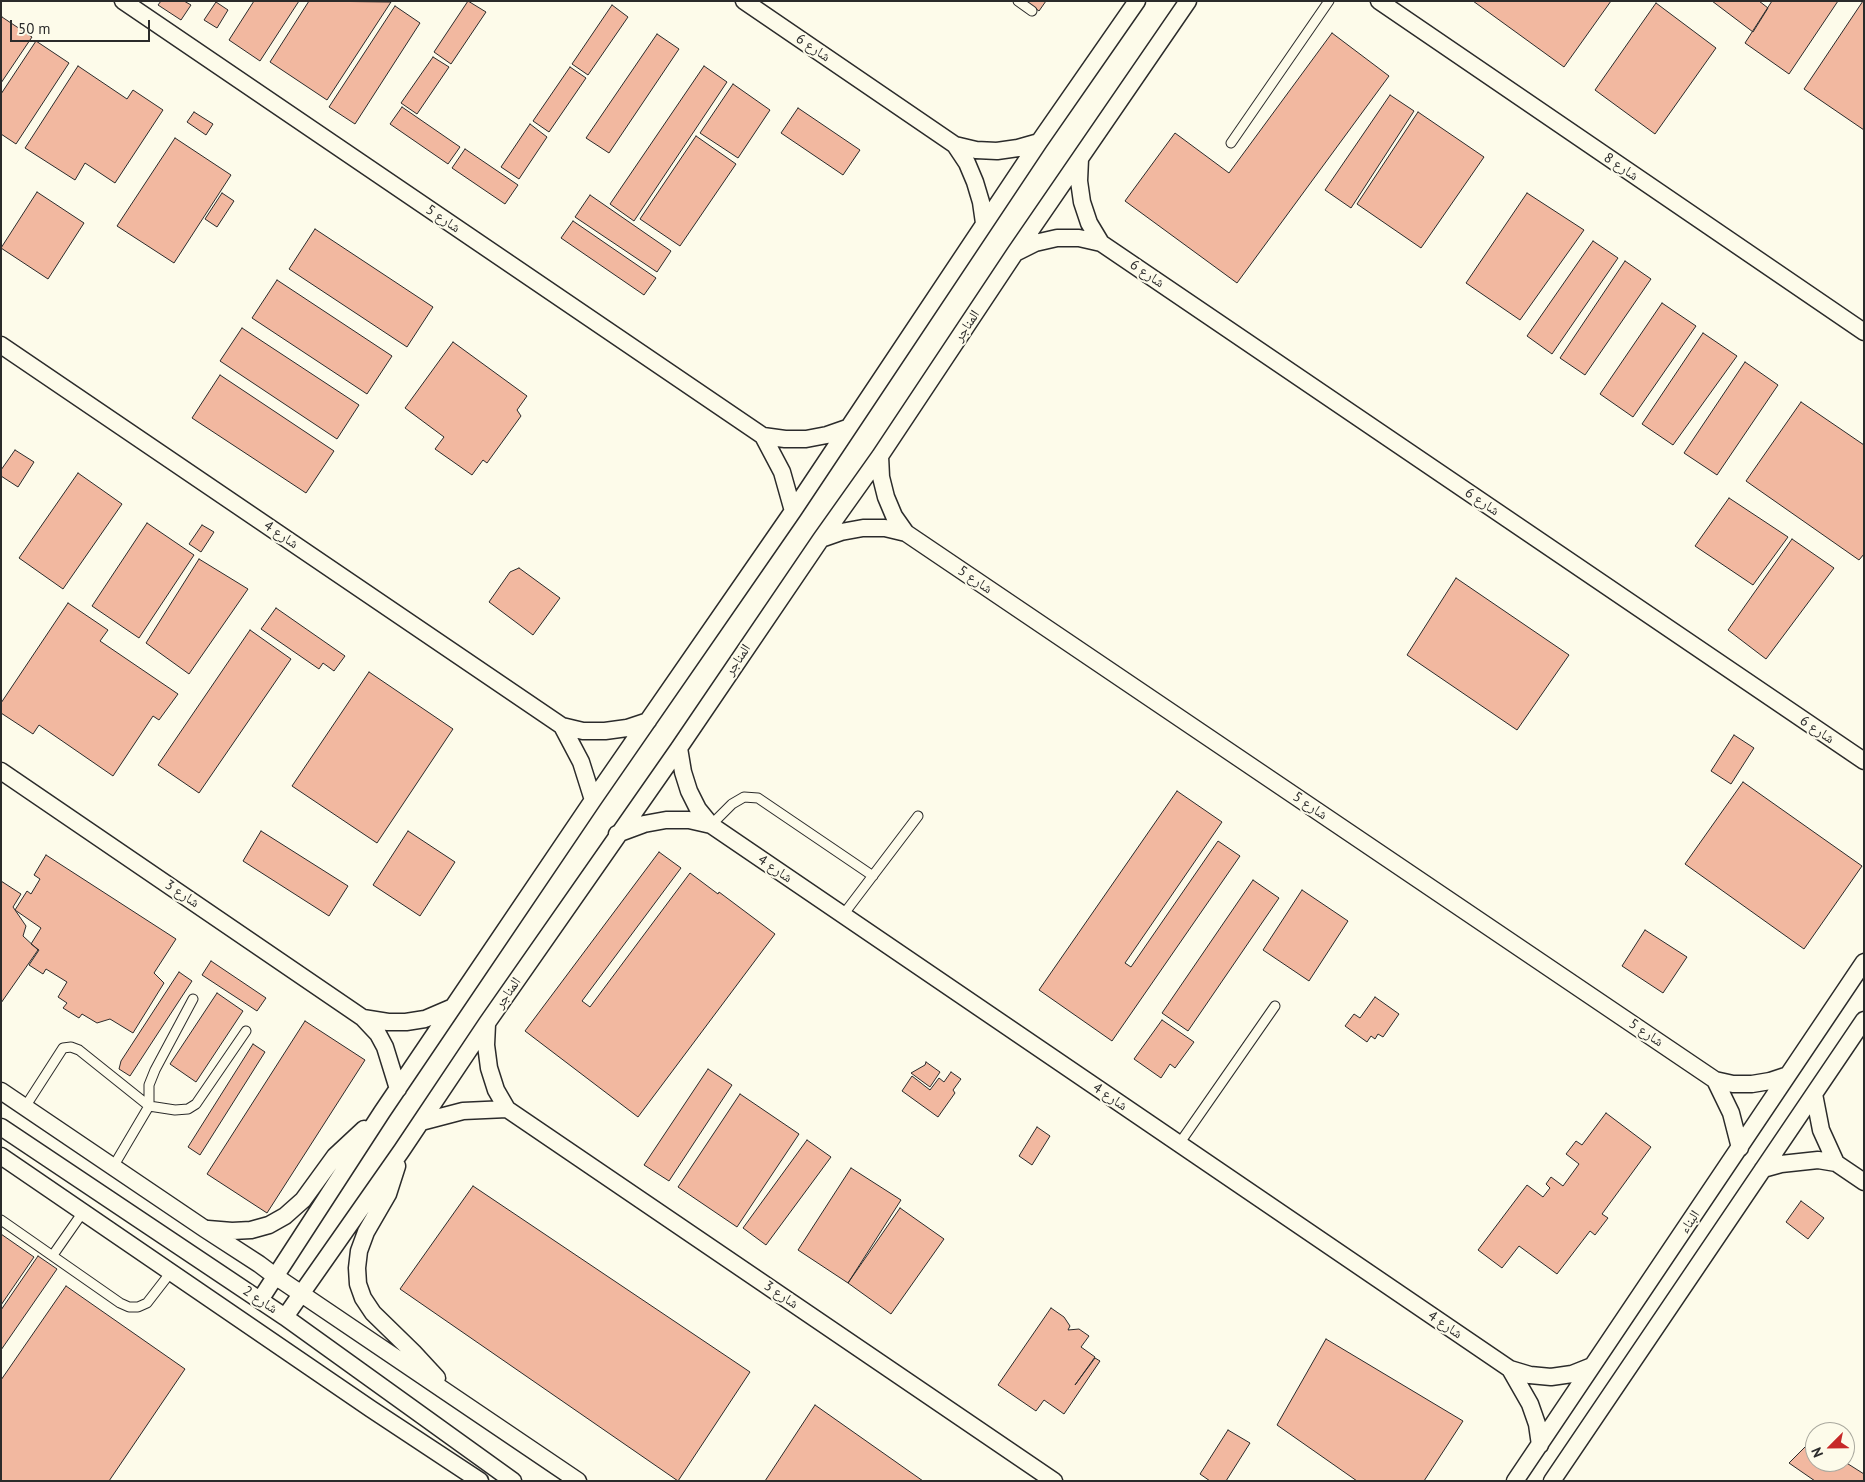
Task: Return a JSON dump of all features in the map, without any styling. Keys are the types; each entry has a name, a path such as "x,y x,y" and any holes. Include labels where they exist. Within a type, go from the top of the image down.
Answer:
{"street":[{"name":"شارع 5","path":"123,1 763,436 806,439 827,435 847,428"},
{"name":"شارع 6","path":"744,1 955,145 976,150 997,151 1039,142"},
{"path":"260,1300 382,1112 593,800 792,511 1039,142 1137,1"},
{"name":"المناجر","path":"285,1317 880,456 1015,253 1188,1"},
{"name":"شارع 8","path":"1379,1 1864,332"},
{"name":"شارع 6","path":"955,145 967,163 975,182 981,202 984,223"},
{"name":"شارع 6","path":"1080,158 1079,180 1082,202 1089,224 1101,243"},
{"name":"شارع 6","path":"1015,253 1035,243 1057,238 1079,238 1101,243 1864,761"},
{"name":"شارع 4","path":"1,345 562,726 583,731 605,731 627,728 648,721"},
{"name":"شارع 5","path":"763,436 782,472 792,511"},
{"name":"شارع 5","path":"880,456 881,477 886,497 894,516 906,533"},
{"name":"شارع 5","path":"821,539 841,532 863,528 885,528 906,533 1715,1080 1733,1084 1752,1084 1788,1075"},
{"name":"شارع 4","path":"562,726 581,762 593,800"},
{"name":"شارع 4","path":"679,748 683,772 689,791 698,809 711,825 1510,1369 1530,1375 1551,1377 1572,1374 1592,1366"},
{"name":"شارع 3","path":"1,771 363,1018 378,1034 385,1047 398,1089"},
{"name":"شارع 4","path":"617,834 644,824 666,820 689,820 711,825"},
{"name":"البناء","path":"1515,1481 1864,962"},
{"name":"شارع 3","path":"363,1018 388,1022 406,1022 425,1019 453,1007"},
{"path":"1552,1481 1864,1020"},
{"name":"شارع 3","path":"487,1023 486,1045 489,1068 496,1090 507,1109 1054,1481"},
{"path":"1715,1080 1731,1113 1740,1148"},
{"name":"شارع 2","path":"1,1091 578,1481"},
{"path":"1814,1094 1821,1130 1836,1163"},
{"path":"421,1122 463,1111 507,1109"},
{"path":"205,1229 251,1230 269,1225 285,1216 303,1200 335,1156 382,1112"},
{"name":"شارع 2","path":"1,1127 285,1317 514,1481"},
{"name":"شارع 2","path":"402,1150 388,1194 366,1232 359,1252 356,1268 358,1284 362,1298 373,1313 432,1371 449,1394"},
{"name":"شارع 2","path":"1,1156 371,1409 480,1481"},
{"path":"1764,1169 1781,1164 1818,1160 1836,1163 1864,1182"},
{"name":"شارع 4","path":"1510,1369 1530,1404 1540,1445"}],"lane":[{"path":"1018,1 1032,11"},
{"path":"1231,143 1329,1"},
{"path":"711,825 732,804 744,797 758,798 873,876"},
{"path":"843,915 918,816"},
{"path":"113,1167 149,1106 149,1085 154,1070 193,999"},
{"path":"1179,1144 1275,1006"},
{"path":"25,1107 63,1048 71,1047 79,1050 149,1106 175,1110 188,1109 196,1104 246,1031"},
{"path":"52,1255 83,1212"},
{"path":"1,1220 120,1303 129,1307 138,1307 147,1303 171,1272"}],"building":[{"path":"161,1 184,1 191,5 181,20 158,5"},
{"path":"254,1 299,1 260,61 229,40"},
{"path":"309,1 391,2 327,100 270,62"},
{"path":"468,1 486,12 451,64 434,52"},
{"path":"1026,1 1046,1 1039,11"},
{"path":"1473,1 1611,1 1564,67"},
{"path":"1712,1 1759,1 1768,8 1753,32"},
{"path":"1772,1 1838,1 1789,74 1745,43"},
{"path":"1864,1 1864,130 1804,89"},
{"path":"216,2 228,10 217,28 204,20"},
{"path":"1656,3 1716,48 1655,134 1595,90"},
{"path":"612,5 628,17 588,75 572,64"},
{"path":"395,6 420,23 355,124 329,107"},
{"path":"1,18 32,37 1,83"},
{"path":"1332,33 1389,76 1237,283 1125,201 1175,133 1229,173"},
{"path":"657,34 679,49 609,153 586,138"},
{"path":"36,41 69,63 16,144 1,134 1,94"},
{"path":"433,57 449,67 417,114 401,103"},
{"path":"78,66 127,99 133,90 163,110 115,183 85,163 75,180 25,148"},
{"path":"704,66 727,82 634,221 610,204"},
{"path":"570,67 586,78 549,132 533,121"},
{"path":"733,84 770,110 738,158 700,133"},
{"path":"1390,95 1414,111 1351,208 1325,190"},
{"path":"402,107 460,147 448,164 390,124"},
{"path":"798,108 860,150 843,175 781,133"},
{"path":"194,112 213,124 206,135 187,122"},
{"path":"1418,112 1484,157 1421,248 1357,204"},
{"path":"530,124 547,137 519,179 501,167"},
{"path":"696,136 736,164 680,246 640,219"},
{"path":"175,138 231,175 174,263 117,226"},
{"path":"465,149 518,185 505,204 452,168"},
{"path":"37,192 84,223 48,279 1,248"},
{"path":"222,193 234,201 217,227 205,219"},
{"path":"1527,193 1584,230 1520,320 1466,283"},
{"path":"590,195 671,251 657,272 575,217"},
{"path":"573,221 656,278 644,295 561,238"},
{"path":"315,229 433,307 407,347 289,269"},
{"path":"1593,241 1618,258 1552,354 1527,336"},
{"path":"1625,261 1651,279 1585,375 1560,358"},
{"path":"277,280 392,356 367,394 252,318"},
{"path":"1662,303 1696,326 1633,417 1600,394"},
{"path":"242,328 359,405 337,439 220,361"},
{"path":"1703,333 1737,356 1673,445 1642,424"},
{"path":"453,342 527,396 517,410 521,416 487,463 483,460 472,475 435,449 444,437 405,408"},
{"path":"1745,362 1778,385 1717,475 1684,453"},
{"path":"220,375 334,451 306,493 192,418"},
{"path":"1801,402 1864,445 1864,554 1859,560 1746,481"},
{"path":"15,450 34,462 18,487 1,476 1,470"},
{"path":"78,473 122,504 63,589 19,558"},
{"path":"1729,498 1788,537 1753,585 1695,546"},
{"path":"147,523 194,555 139,638 92,606"},
{"path":"202,525 214,532 201,552 189,544"},
{"path":"1792,539 1834,568 1766,659 1728,630"},
{"path":"199,559 248,589 189,674 146,643"},
{"path":"519,568 560,598 533,635 489,602 510,572"},
{"path":"1456,578 1569,655 1517,730 1407,655"},
{"path":"68,603 108,630 100,641 178,694 159,720 153,716 113,776 39,725 33,734 1,713 1,703"},
{"path":"276,608 345,656 334,671 323,663 319,669 261,629"},
{"path":"250,630 291,659 199,793 158,765"},
{"path":"369,672 453,729 377,843 292,786"},
{"path":"1734,735 1754,748 1731,784 1711,771"},
{"path":"1743,782 1862,866 1804,949 1685,864"},
{"path":"1177,791 1222,822 1125,963 1131,967 1218,841 1240,856 1112,1041 1039,990"},
{"path":"261,831 348,886 329,916 243,861"},
{"path":"408,831 455,862 420,916 373,885"},
{"path":"659,852 681,868 582,1001 590,1007 690,873 775,934 638,1117 525,1031"},
{"path":"46,855 176,939 154,973 164,983 133,1033 110,1019 97,1023 82,1014 79,1018 63,1008 67,1003 58,997 67,982 46,969 43,974 29,965 39,950 31,944 41,928 15,910 27,891 31,894 40,879 34,875"},
{"path":"1253,880 1279,898 1188,1031 1162,1013"},
{"path":"1,881 21,894 13,907 26,926 23,936 38,950 1,1003"},
{"path":"1302,890 1348,921 1309,981 1263,950"},
{"path":"1645,930 1687,957 1663,993 1622,966"},
{"path":"211,961 266,998 257,1011 202,975"},
{"path":"179,972 192,981 130,1076 119,1069 121,1061"},
{"path":"217,993 243,1011 196,1082 170,1064"},
{"path":"1375,997 1399,1014 1383,1037 1378,1034 1375,1039 1371,1036 1367,1042 1345,1026 1354,1014 1360,1018"},
{"path":"1162,1020 1194,1042 1175,1068 1170,1064 1161,1078 1134,1059"},
{"path":"305,1021 365,1060 267,1213 207,1174"},
{"path":"253,1044 265,1052 200,1155 188,1147"},
{"path":"926,1062 940,1072 930,1087 911,1073 925,1065"},
{"path":"708,1069 732,1085 669,1181 644,1165"},
{"path":"951,1072 961,1079 953,1090 955,1093 938,1117 902,1091 912,1076 930,1090 939,1078 944,1082"},
{"path":"740,1094 799,1134 737,1227 678,1187"},
{"path":"1606,1113 1651,1147 1602,1214 1608,1218 1595,1235 1590,1231 1557,1274 1519,1246 1502,1268 1478,1250 1527,1185 1543,1197 1550,1188 1546,1184 1551,1177 1563,1186 1579,1164 1566,1154 1576,1141 1582,1145"},
{"path":"1037,1127 1050,1136 1032,1165 1019,1156"},
{"path":"807,1140 831,1157 766,1245 743,1228"},
{"path":"851,1168 901,1200 848,1283 798,1250"},
{"path":"473,1186 750,1372 678,1481 400,1289"},
{"path":"1801,1201 1824,1218 1808,1239 1786,1222"},
{"path":"900,1208 944,1239 891,1314 848,1283"},
{"path":"1,1234 34,1257 1,1305"},
{"path":"38,1256 57,1269 1,1350 1,1310"},
{"path":"66,1286 185,1369 109,1481 1,1481 1,1380"},
{"path":"1051,1308 1064,1317 1070,1326 1068,1330 1079,1329 1089,1336 1081,1347 1095,1357 1075,1385 1095,1358 1100,1361 1064,1414 1044,1400 1036,1411 998,1385"},
{"path":"1326,1339 1463,1421 1424,1481 1357,1481 1277,1425"},
{"path":"815,1405 923,1481 765,1481"},
{"path":"1228,1430 1250,1443 1226,1481 1210,1481 1200,1474"},
{"path":"1805,1447 1805,1472 1855,1472 1855,1468 1864,1474 1864,1481 1815,1481 1789,1463"}]}
